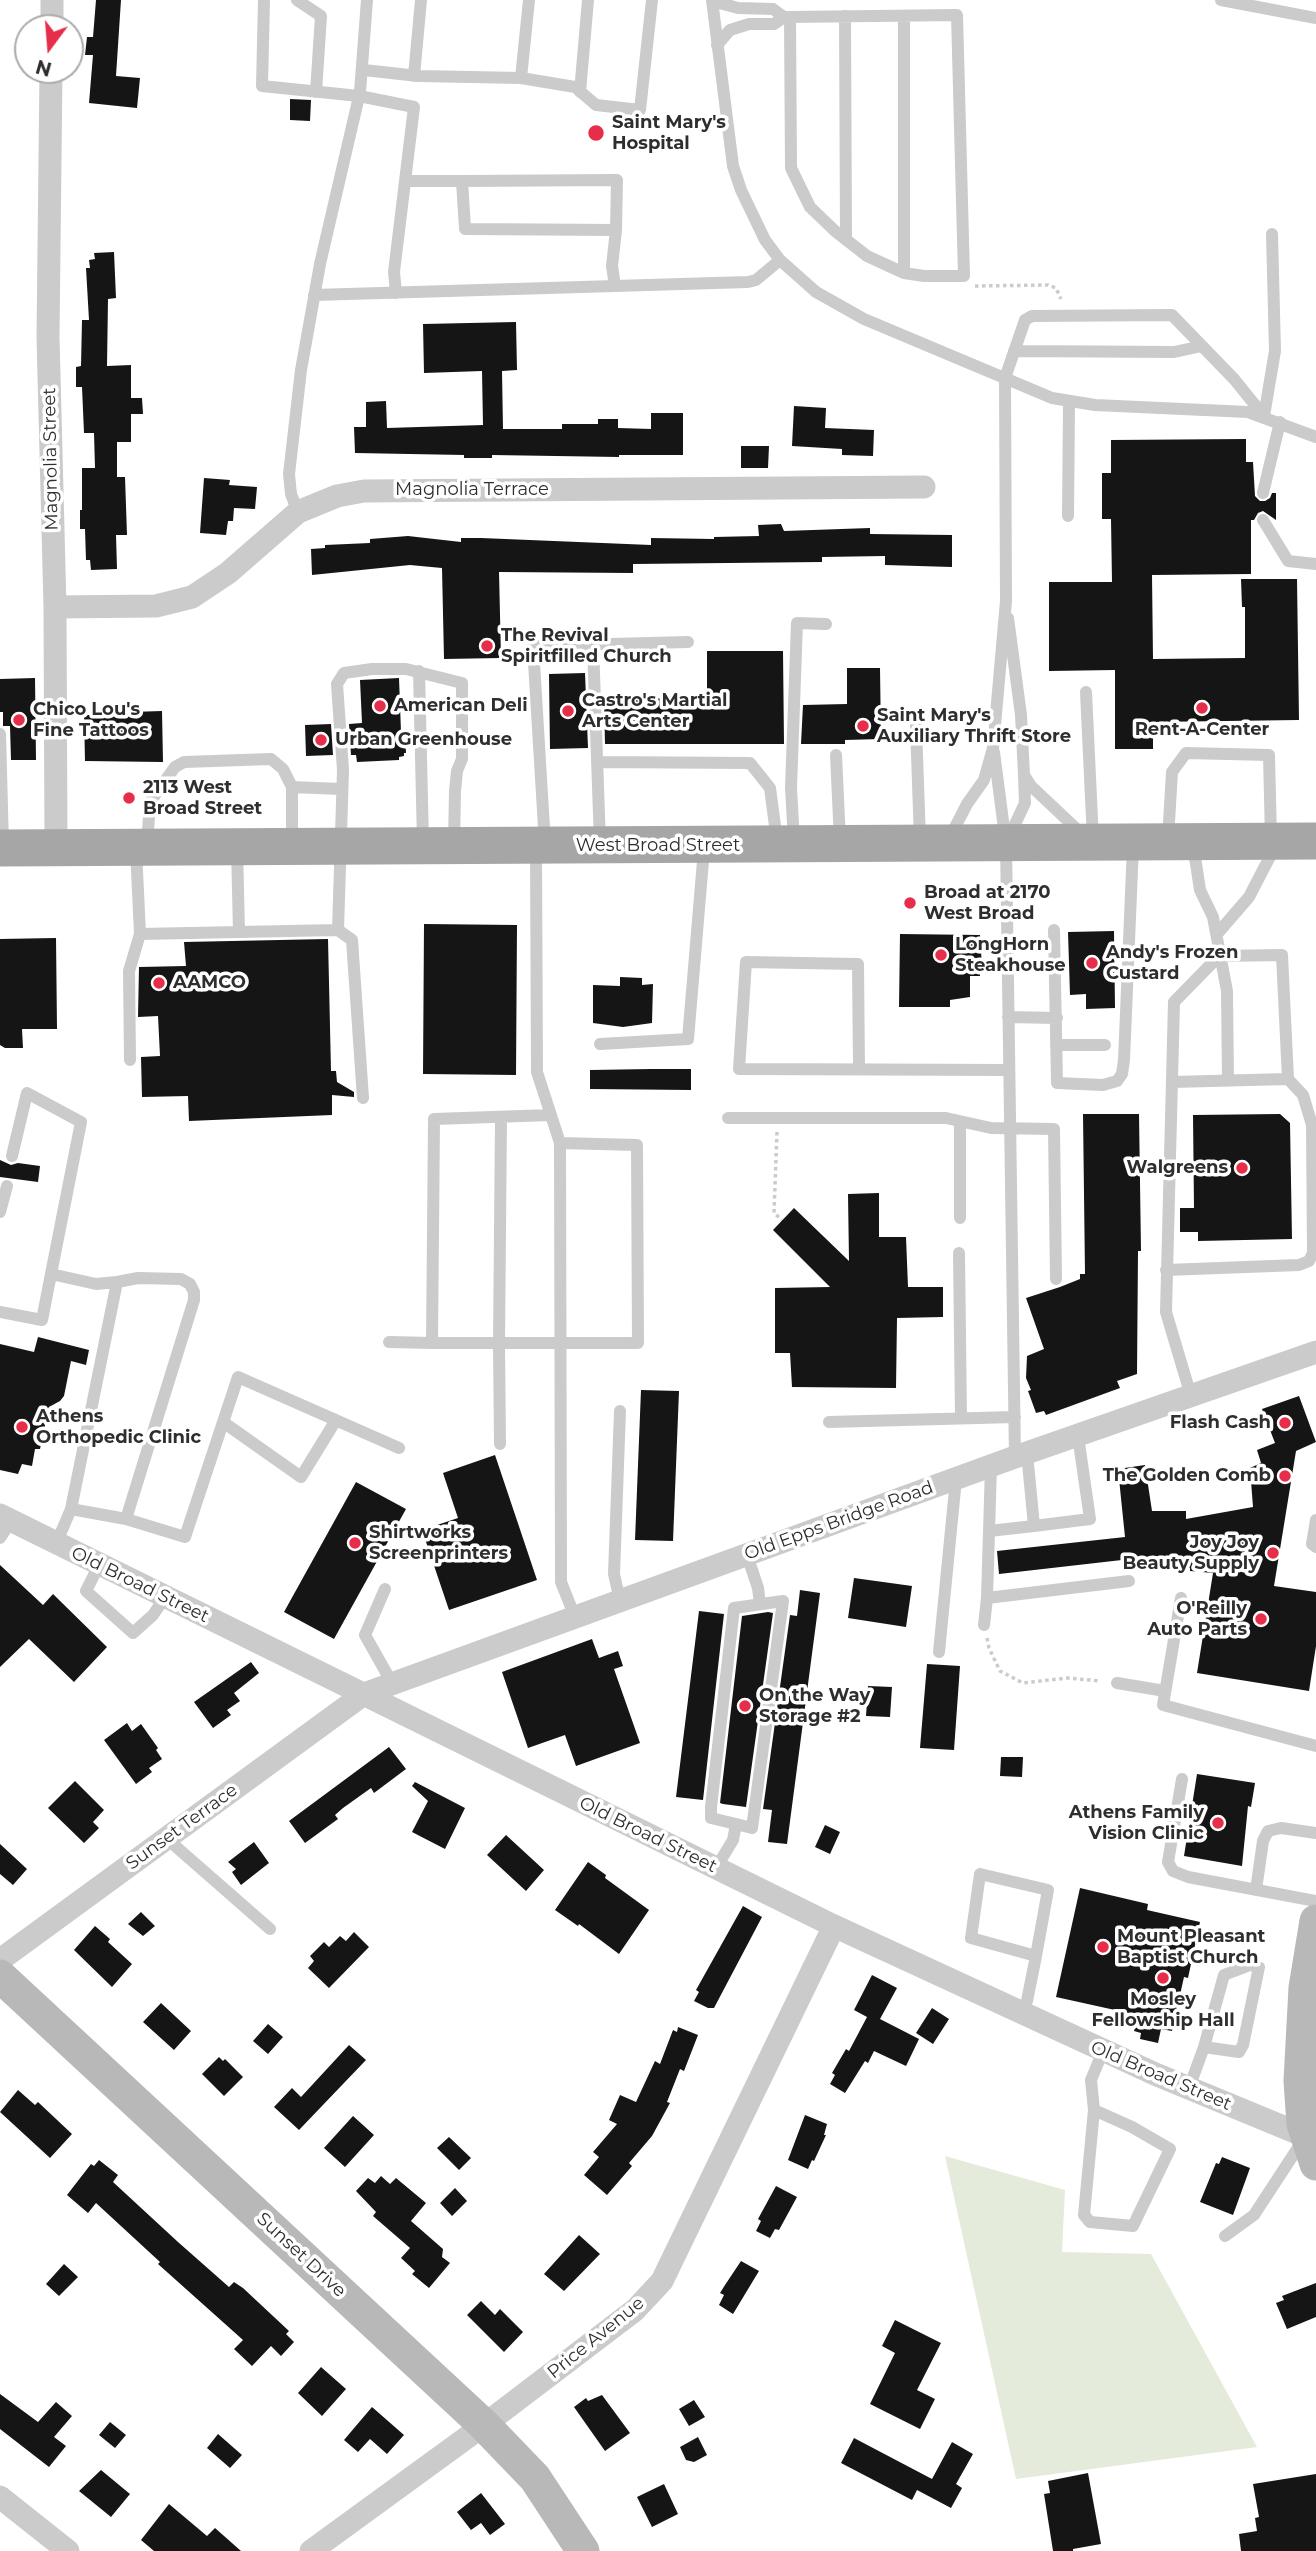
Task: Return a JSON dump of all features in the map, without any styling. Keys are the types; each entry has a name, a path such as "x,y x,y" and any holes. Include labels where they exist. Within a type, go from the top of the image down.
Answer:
{"main road":[{"name":"West Broad Street","path":"2,848 1316,841"}],"street":[{"name":"Magnolia Street","path":"51,84 48,337 55,607 56,848"},
{"name":"Magnolia Terrace","path":"55,607 156,606 192,597 229,573 298,512 337,496 364,491 924,487"},
{"name":"Old Epps Bridge Road","path":"364,1694 1021,1455 1316,1352"},
{"name":"Old Broad Street","path":"4,1525 56,1544 99,1564 834,1926 1312,2146"},
{"name":"Sunset Terrace","path":"0,1960 364,1694"},
{"path":"1312,2146 1302,2109 1300,2050 1305,1988 1316,1921"},
{"name":"Price Avenue","path":"311,2551 484,2426 635,2310 662,2281 834,1926"},
{"name":"Sunset Drive","path":"0,1976 484,2426 536,2479 583,2551"},
{"path":"0,2497 68,2551"}],"lane":[{"path":"264,0 262,86 359,96 414,107 394,272 396,292"},
{"path":"297,0 321,16 316,92"},
{"path":"298,512 291,494 290,453 301,370 314,295 359,96 367,0"},
{"path":"414,76 421,0"},
{"path":"521,78 529,0"},
{"path":"580,92 588,0"},
{"path":"363,70 414,76 521,78 575,87 596,105 640,110 652,0"},
{"path":"787,17 773,9 738,8 712,0 733,166 754,220 780,260 816,292 839,306 1052,398 1069,402 1225,410 1264,416 1316,437"},
{"path":"1221,0 1316,18"},
{"path":"717,45 730,30 749,24 774,24 787,17 957,15 964,276 904,273 867,256 810,207 790,168 787,17"},
{"path":"845,16 846,240"},
{"path":"904,16 904,273"},
{"path":"405,181 617,180 612,266 615,286"},
{"path":"462,181 465,229 616,230"},
{"path":"1264,416 1275,351 1272,234"},
{"path":"314,295 748,282 756,280 780,260"},
{"path":"933,844 984,780 993,748 1006,601 1005,378 1025,320 1032,316 1172,315 1234,379 1264,416"},
{"path":"1014,351 1174,352 1202,346"},
{"path":"1068,516 1069,402"},
{"path":"1262,493 1280,422"},
{"path":"1263,520 1288,561 1316,564"},
{"path":"1006,601 1021,715 1025,803 1006,844"},
{"path":"786,845 791,788 797,623 825,624"},
{"path":"575,1617 561,1582 560,1143 537,1072 541,846 533,646 688,642"},
{"path":"593,645 600,846"},
{"path":"338,930 343,770 337,684 344,673 372,669 419,671 462,683 462,759 438,847"},
{"path":"419,671 438,847"},
{"path":"1086,692 1093,844"},
{"path":"916,726 933,844"},
{"path":"0,734 2,848"},
{"path":"993,748 1006,844 1015,1417 1034,1526"},
{"path":"1054,930 1056,1083 1103,1085 1117,1081 1122,1074 1164,843 1172,772 1186,753 1269,755 1275,842 1249,897 1217,934"},
{"path":"836,755 841,845"},
{"path":"130,1060 129,971 139,934 141,848 150,802 175,766 184,762 271,760 283,769 292,787 292,847"},
{"path":"597,762 750,763 770,788 786,845"},
{"path":"1024,775 1031,786 1093,844"},
{"path":"292,787 341,789"},
{"path":"1164,843 1200,890 1213,917 1227,991 1228,1080"},
{"path":"600,1044 688,1039 704,845"},
{"path":"236,848 239,932"},
{"path":"139,934 338,930 352,940 363,1098"},
{"path":"1166,1270 1299,1265 1309,1261 1313,1253 1314,1125 1303,1095 1288,1079 1282,955 1219,956 1174,1002 1166,1270 1166,1312 1191,1396"},
{"path":"859,1069 858,964 746,962 738,1069 1009,1070"},
{"path":"1008,1017 1057,1018"},
{"path":"1056,1045 1105,1045"},
{"path":"1172,1082 1288,1079"},
{"path":"0,1312 43,1320 81,1122 27,1093 12,1156"},
{"path":"432,1343 434,1119 551,1115"},
{"path":"500,1444 501,1117"},
{"path":"729,1118 946,1118 1011,1129 1054,1129 1056,1279"},
{"path":"960,1122 960,1218"},
{"path":"389,1342 638,1343 637,1145 560,1143"},
{"path":"0,1212 7,1186"},
{"path":"959,1253 961,1418"},
{"path":"51,1274 96,1284 138,1278 181,1279 190,1284 194,1292 194,1300 126,1519"},
{"path":"56,1544 71,1509 117,1282"},
{"path":"71,1509 126,1519 185,1537 238,1377 399,1448"},
{"path":"620,1411 614,1574 620,1601"},
{"path":"829,1422 1015,1417"},
{"path":"223,1422 301,1477 336,1420"},
{"path":"989,1531 1090,1519 1078,1436"},
{"path":"984,1625 991,1466"},
{"path":"939,1651 956,1479"},
{"path":"1316,1520 1312,1544 1316,1547"},
{"path":"747,1555 758,1588 760,1604"},
{"path":"99,1564 86,1591 133,1633 153,1615 165,1597"},
{"path":"987,1598 1129,1581"},
{"path":"385,1589 365,1635 392,1684"},
{"path":"1181,1598 1163,1705 1316,1746"},
{"path":"783,1601 752,1828 736,1824 711,1818 734,1608 783,1601"},
{"path":"1116,1683 1165,1691"},
{"path":"1182,1779 1168,1862 1172,1871 1188,1877 1316,1901"},
{"path":"716,1868 733,1840 736,1824"},
{"path":"1256,1890 1263,1840 1268,1831 1281,1828 1316,1833"},
{"path":"166,1838 270,1929"},
{"path":"1027,2001 1036,1956 1048,1890 980,1874 971,1938 1036,1956"},
{"path":"1189,2088 1204,2047 1224,1975 1250,1965 1259,1967 1243,2045 1239,2052 1204,2047"},
{"path":"1094,2110 1132,2127 1170,2149 1133,2226 1090,2222 1084,2215 1094,2110 1091,2080 1102,2051"},
{"path":"1225,2236 1254,2215 1312,2146"}],"path":[{"path":"974,286 1048,285 1054,286 1056,291"},
{"path":"777,1119 774,1213 782,1220"},
{"path":"984,1625 989,1648 1000,1671 1023,1683 1067,1678 1116,1683"}],"green space":[{"path":"945,2156 1065,2190 1062,2252 1151,2254 1257,2447 1016,2479"}],"building":[{"path":"96,0 121,0 116,76 140,78 137,108 89,103 93,55 85,55 87,37 93,37"},
{"path":"290,99 311,100 310,121 290,120"},
{"path":"114,252 116,298 108,299 107,366 131,365 131,398 142,398 143,414 131,414 131,442 117,442 117,477 125,477 127,535 116,535 117,569 91,570 90,560 86,560 85,529 80,529 80,510 82,468 95,468 94,433 84,433 82,387 76,387 76,367 81,366 82,320 89,320 86,268 90,268 89,260 95,259 94,253"},
{"path":"516,322 517,370 502,371 503,429 562,429 562,424 598,424 598,419 618,419 618,428 651,429 651,413 683,413 683,455 492,455 492,458 464,458 464,455 355,453 354,427 366,427 366,402 386,401 387,428 483,425 482,371 424,373 423,324"},
{"path":"794,406 826,408 825,428 874,430 873,456 842,455 842,449 792,446"},
{"path":"1246,439 1246,462 1253,462 1255,496 1260,501 1265,501 1272,493 1276,493 1276,520 1263,511 1251,520 1251,574 1152,575 1153,659 1245,658 1245,607 1242,607 1241,579 1297,579 1299,720 1153,722 1153,749 1115,749 1115,670 1049,671 1049,582 1112,582 1111,519 1102,519 1102,473 1111,473 1111,440"},
{"path":"741,446 769,446 768,468 741,468"},
{"path":"204,478 230,480 229,485 257,487 255,509 234,508 233,521 228,521 226,535 200,533"},
{"path":"781,524 784,531 870,528 870,534 952,535 952,567 885,565 885,556 822,557 822,562 633,564 633,573 499,572 501,658 444,659 442,568 410,565 312,575 311,549 325,548 325,545 370,543 370,539 408,536 461,542 461,538 481,538 651,545 651,538 714,539 759,536 758,525"},
{"path":"707,651 783,651 784,744 605,744 604,698 707,698"},
{"path":"847,668 880,668 881,739 845,740 845,744 801,744 803,705 847,704"},
{"name":"Castro's Martial Arts Center","path":"585,673 588,748 550,749 549,674"},
{"name":"Chico Lou's Fine Tattoos","path":"35,678 36,760 11,760 10,726 3,726 3,712 0,712 0,679"},
{"name":"American Deli","path":"399,678 401,732 405,732 406,753 399,757 399,760 357,762 356,755 351,755 349,724 362,723 360,680"},
{"path":"162,711 163,762 85,761 84,715 131,715 131,712"},
{"name":"Urban Greenhouse","path":"331,724 333,755 306,756 305,725"},
{"path":"424,924 517,925 516,1075 423,1074"},
{"name":"Andy's Frozen Custard","path":"1114,931 1115,1008 1086,1009 1086,994 1070,995 1068,932"},
{"name":"LongHorn Steakhouse","path":"900,934 980,935 982,967 980,976 970,976 970,997 950,1000 950,1007 899,1007"},
{"path":"56,938 57,1029 22,1029 23,1048 5,1048 0,1045 0,939"},
{"path":"328,939 331,1071 336,1071 337,1082 354,1092 354,1097 332,1095 332,1115 189,1121 188,1096 142,1097 141,1057 160,1056 158,1016 138,1017 139,967 186,966 184,942"},
{"path":"620,977 642,978 642,985 653,984 652,1023 623,1027 593,1023 593,985 620,986"},
{"path":"691,1069 691,1090 590,1089 590,1070"},
{"path":"1083,1114 1139,1114 1141,1251 1138,1251 1137,1374 1117,1381 1120,1388 1046,1415 1044,1411 1036,1413 1028,1391 1031,1390 1026,1378 1027,1356 1044,1349 1026,1298 1080,1279 1080,1274 1085,1274"},
{"name":"Walgreens","path":"1280,1114 1290,1123 1292,1239 1198,1241 1198,1232 1180,1232 1180,1208 1194,1208 1193,1115"},
{"path":"0,1160 11,1165 18,1163 40,1166 38,1182 0,1177"},
{"path":"879,1193 879,1237 906,1237 908,1287 943,1287 943,1317 897,1318 896,1388 792,1387 790,1353 775,1353 775,1288 830,1287 773,1230 794,1208 849,1261 848,1194"},
{"name":"Athens Orthopedic Clinic","path":"38,1337 89,1350 86,1365 71,1361 64,1396 49,1407 40,1449 35,1449 32,1466 22,1464 18,1474 0,1470 0,1344 34,1352"},
{"path":"641,1390 679,1391 673,1541 635,1540"},
{"path":"1299,1396 1316,1442 1296,1451 1274,1586 1316,1592 1316,1646 1309,1691 1197,1673 1213,1573 1190,1571 1190,1568 1158,1569 1157,1556 999,1574 997,1551 1125,1537 1118,1469 1145,1465 1152,1511 1186,1511 1186,1519 1253,1507 1250,1468 1261,1463 1257,1450 1275,1443 1262,1409"},
{"path":"495,1455 537,1580 449,1610 422,1530 458,1518 443,1473"},
{"name":"Shirtworks Screenprinters","path":"356,1482 406,1509 334,1639 284,1612"},
{"path":"0,1565 43,1605 53,1594 107,1647 74,1682 29,1639 0,1667"},
{"path":"854,1578 912,1586 906,1627 848,1618"},
{"path":"800,1590 820,1593 787,1844 768,1842 772,1810 763,1809 790,1615 797,1616"},
{"path":"699,1611 724,1614 703,1800 676,1797"},
{"path":"773,1613 746,1807 723,1804 720,1803 742,1616"},
{"path":"592,1639 599,1658 618,1651 623,1666 614,1669 640,1743 576,1766 565,1735 528,1748 502,1672"},
{"path":"251,1662 259,1673 234,1693 240,1701 227,1710 231,1715 213,1728 194,1702"},
{"path":"927,1664 960,1666 954,1750 920,1748"},
{"path":"868,1686 892,1687 890,1717 866,1716"},
{"path":"127,1723 132,1731 141,1724 158,1748 156,1750 162,1759 149,1768 152,1772 136,1784 104,1740"},
{"path":"389,1747 406,1769 374,1793 371,1788 343,1808 335,1815 338,1819 305,1843 289,1821"},
{"path":"1001,1757 1023,1757 1022,1777 1000,1776"},
{"name":"Athens Family Vision Clinic","path":"1197,1774 1255,1783 1251,1807 1248,1806 1242,1866 1184,1856"},
{"path":"75,1781 104,1810 93,1822 99,1828 84,1843 48,1808"},
{"path":"415,1782 465,1808 445,1849 412,1832 428,1801 412,1786"},
{"path":"825,1825 840,1832 830,1854 815,1847"},
{"path":"506,1835 544,1870 526,1891 487,1855"},
{"path":"254,1842 269,1863 241,1885 232,1872 236,1869 228,1862"},
{"path":"0,1844 27,1869 13,1885 0,1874"},
{"path":"588,1862 649,1910 619,1954 555,1910"},
{"path":"1080,1888 1148,1904 1147,1910 1200,1922 1188,1978 1184,1977 1172,2031 1161,2029 1158,2043 1140,2039 1141,2033 1134,2031 1136,2025 1131,2024 1133,2014 1056,1997"},
{"path":"743,1906 762,1917 714,2008 708,2008 694,2001 699,1992 696,1990"},
{"path":"141,1912 155,1926 143,1936 128,1924"},
{"path":"95,1926 132,1964 112,1987 74,1950"},
{"path":"354,1932 369,1947 329,1988 308,1968 314,1961 310,1956 324,1942 329,1947 340,1936 346,1941"},
{"path":"872,1975 897,1988 880,2019 919,2039 906,2066 874,2051 845,2093 830,2084 835,2075 832,2073 846,2049 849,2051 867,2017 854,2010"},
{"path":"161,2003 191,2031 174,2050 143,2022"},
{"path":"932,2008 949,2019 933,2044 916,2033"},
{"path":"268,2024 283,2037 268,2054 253,2041"},
{"path":"678,2027 698,2035 684,2071 680,2069 667,2102 670,2103 652,2136 629,2163 632,2166 607,2195 584,2175 599,2157 593,2152 617,2124 609,2120 620,2095 636,2102 655,2061 660,2064 673,2030 677,2032"},
{"path":"349,2045 366,2060 299,2130 274,2107 292,2088 301,2097"},
{"path":"219,2057 223,2061 225,2059 243,2077 224,2096 202,2074"},
{"path":"18,2090 35,2105 38,2102 72,2134 50,2158 0,2112"},
{"path":"805,2115 827,2124 826,2135 808,2169 788,2160"},
{"path":"353,2116 374,2135 345,2167 324,2148"},
{"path":"449,2137 471,2158 459,2170 437,2148"},
{"path":"1222,2157 1250,2168 1233,2215 1200,2202 1216,2163 1219,2164"},
{"path":"99,2160 118,2175 113,2182 178,2242 229,2287 234,2282 243,2288 289,2331 286,2334 294,2342 281,2356 271,2346 252,2366 234,2349 243,2340 158,2264 160,2262 96,2203 88,2213 67,2195 91,2164 94,2166"},
{"path":"381,2176 390,2184 396,2178 426,2203 411,2221 443,2249 442,2257 450,2263 429,2288 412,2274 415,2271 401,2258 410,2248 373,2216 376,2212 356,2191 368,2178 375,2183"},
{"path":"776,2186 797,2197 779,2230 775,2229 770,2238 756,2231 761,2221 758,2219"},
{"path":"455,2188 467,2201 452,2216 440,2203"},
{"path":"579,2235 600,2254 564,2291 544,2274"},
{"path":"741,2261 759,2271 733,2314 719,2305 724,2295 720,2293"},
{"path":"64,2264 78,2277 59,2296 46,2284"},
{"path":"1316,2283 1316,2317 1287,2329 1276,2303 1284,2300 1282,2296"},
{"path":"481,2301 495,2315 500,2309 523,2332 504,2352 467,2315"},
{"path":"895,2320 941,2343 917,2390 935,2399 920,2429 870,2404 895,2353 882,2346"},
{"path":"321,2367 346,2389 322,2416 298,2393"},
{"path":"0,2394 38,2422 56,2402 72,2416 54,2437 66,2446 49,2467 0,2429"},
{"path":"602,2395 630,2433 605,2451 574,2407 586,2398 588,2401"},
{"path":"694,2400 705,2417 689,2426 679,2409"},
{"path":"372,2407 404,2435 387,2454 370,2439 358,2452 344,2440"},
{"path":"110,2422 126,2435 115,2448 99,2435"},
{"path":"218,2434 242,2455 230,2468 207,2448"},
{"path":"698,2437 707,2455 694,2462 686,2460 680,2447"},
{"path":"854,2438 932,2479 952,2442 973,2454 956,2484 962,2488 951,2508 917,2490 912,2500 841,2463"},
{"path":"101,2470 130,2494 111,2517 79,2491"},
{"path":"1088,2473 1101,2544 1073,2551 1053,2551 1044,2494 1050,2493 1048,2481"},
{"path":"1316,2474 1316,2551 1241,2551 1239,2534 1257,2531 1255,2518 1259,2517 1253,2484"},
{"path":"664,2484 678,2514 652,2527 637,2497"},
{"path":"481,2493 505,2524 490,2535 481,2523 471,2530 457,2512"},
{"path":"169,2504 207,2536 215,2528 241,2551 154,2551 141,2540"}],"place":[{"name":"Saint Mary's Hospital","path":"596,133"},
{"name":"The Revival Spiritfilled Church","path":"487,646"},
{"name":"American Deli","path":"380,706"},
{"name":"Rent-A-Center","path":"1202,708"},
{"name":"Castro's Martial Arts Center","path":"568,711"},
{"name":"Chico Lou's Fine Tattoos","path":"19,720"},
{"name":"Saint Mary's Auxiliary Thrift Store","path":"863,726"},
{"name":"Urban Greenhouse","path":"321,740"},
{"name":"2113 West Broad Street","path":"129,798"},
{"name":"Broad at 2170 West Broad","path":"910,903"},
{"name":"LongHorn Steakhouse","path":"941,955"},
{"name":"Andy's Frozen Custard","path":"1092,963"},
{"name":"AAMCO","path":"159,983"},
{"name":"Walgreens","path":"1242,1168"},
{"name":"Flash Cash","path":"1285,1423"},
{"name":"Athens Orthopedic Clinic","path":"22,1427"},
{"name":"The Golden Comb","path":"1285,1476"},
{"name":"Shirtworks Screenprinters","path":"355,1543"},
{"name":"Joy Joy Beauty Supply","path":"1273,1553"},
{"name":"O'Reilly Auto Parts","path":"1261,1619"},
{"name":"On the Way Storage #2","path":"745,1706"},
{"name":"Athens Family Vision Clinic","path":"1218,1823"},
{"name":"Mount Pleasant Baptist Church","path":"1103,1947"},
{"name":"Mosley Fellowship Hall","path":"1163,1978"}]}
